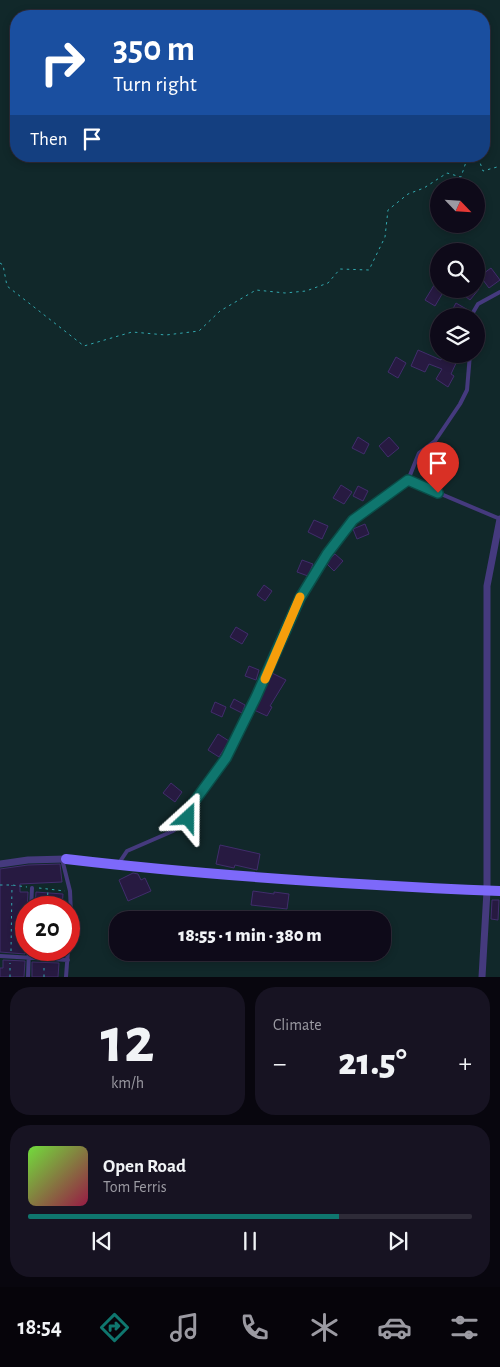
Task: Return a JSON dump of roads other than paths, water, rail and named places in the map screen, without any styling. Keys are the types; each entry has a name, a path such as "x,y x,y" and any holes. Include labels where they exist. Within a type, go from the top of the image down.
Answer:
{"main road":[{"path":"64,859 267,879 500,891"}],"street":[{"path":"482,977 487,891 487,586 500,519"},
{"path":"0,864 28,860 64,859"}],"lane":[{"path":"476,308 478,304 500,292"},
{"path":"118,865 127,851 174,831 188,818 191,806 226,758 256,697 300,598 327,554 353,520 408,480 419,453 435,441 460,404 466,390 469,363"},
{"path":"408,480 500,519"},
{"path":"64,859 70,896"},
{"path":"32,888 32,896"},
{"path":"0,956 15,957"},
{"path":"28,977 29,961"},
{"path":"66,977 68,961"}]}
